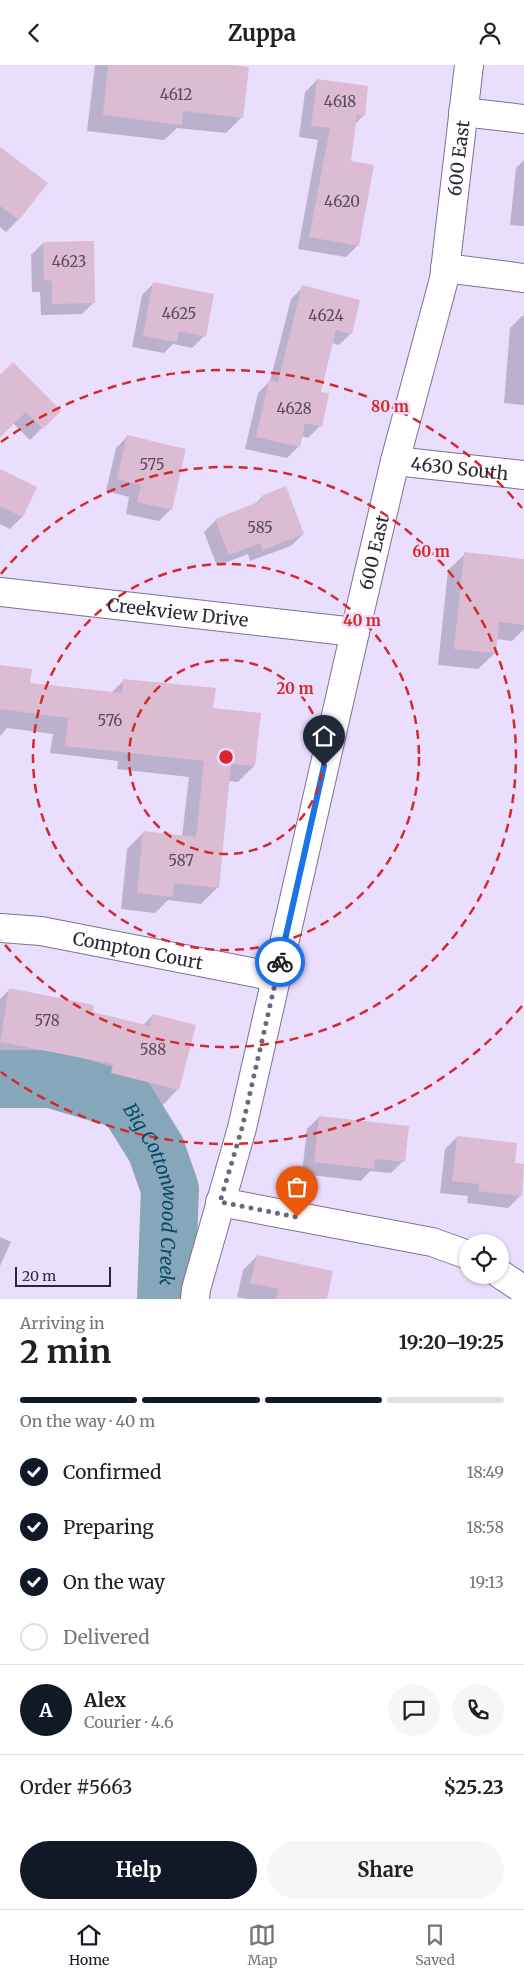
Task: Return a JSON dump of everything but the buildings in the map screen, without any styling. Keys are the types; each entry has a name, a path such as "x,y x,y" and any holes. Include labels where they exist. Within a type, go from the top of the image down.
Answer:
{"street":[{"name":"600 East","path":"195,1299 196,1289 242,1128 395,461 444,279 469,65"},
{"path":"463,112 524,119"},
{"path":"445,268 524,279"},
{"name":"4630 South","path":"395,461 524,475"},
{"name":"Creekview Drive","path":"0,592 355,632"},
{"name":"Compton Court","path":"0,928 41,931 276,977"},
{"path":"220,1202 432,1242 459,1252"},
{"path":"509,1280 524,1290"}],"waterway":[{"name":"Big Cottonwood Creek","path":"0,1079 51,1079 126,1101 156,1149 170,1189 166,1299"}],"way so far":[{"path":"280,962 242,1128 220,1202 297,1217"}],"route":[{"path":"280,962 324,766"}]}
